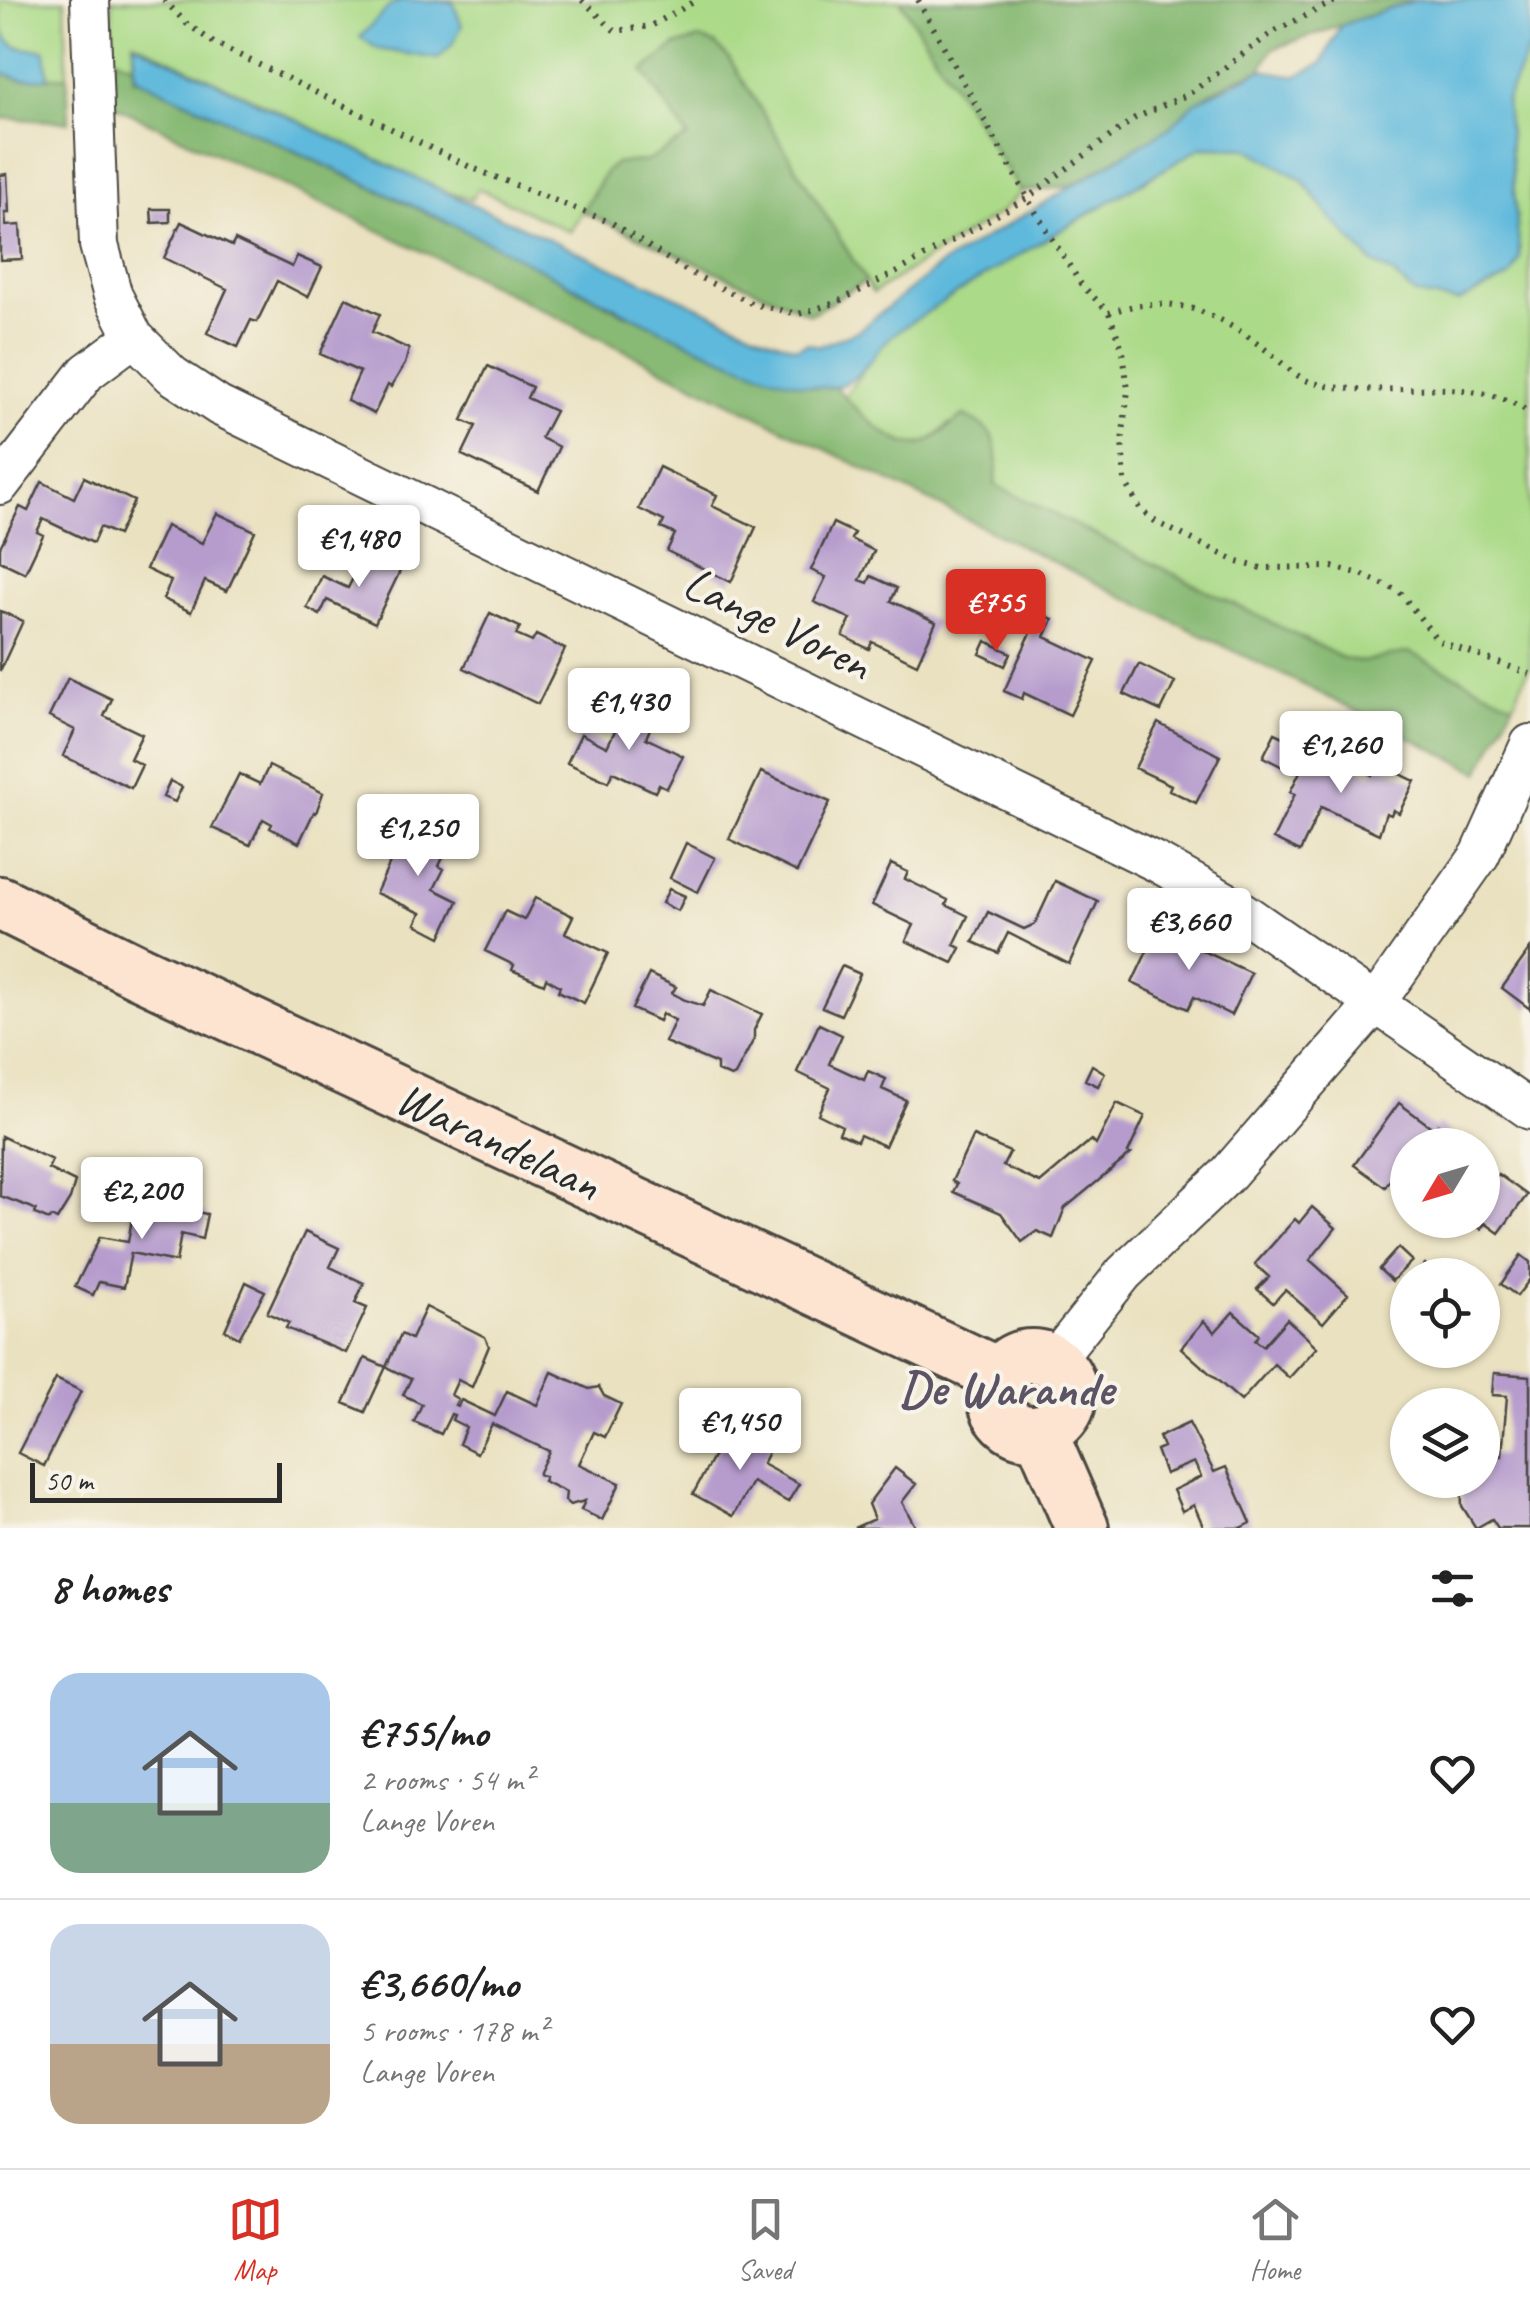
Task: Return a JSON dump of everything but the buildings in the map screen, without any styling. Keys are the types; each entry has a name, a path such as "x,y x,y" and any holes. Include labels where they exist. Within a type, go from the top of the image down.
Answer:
{"street":[{"name":"Lange Voren","path":"90,0 98,245 113,296 134,338 172,375 219,406 1158,863 1234,906 1530,1110"},
{"path":"0,485 86,372 134,338"},
{"path":"1053,1362 1124,1273 1226,1176 1375,1004 1480,855 1530,744"},
{"name":"Warandelaan","path":"0,903 175,989 1000,1375"},
{"path":"1036,1356 1053,1362 1066,1376 1070,1401 1058,1422 1040,1431 1018,1430 1002,1416 994,1393 1000,1375 1023,1357 1036,1356"},
{"path":"1040,1431 1082,1528"}],"path":[{"path":"164,0 214,42 470,167 612,223 685,270 753,304 798,314 835,303 1027,198 1136,118 1188,94 1273,32 1337,0"},
{"path":"582,0 614,31 651,26 697,0"},
{"path":"918,0 1033,208 1081,284 1109,313 1123,351 1128,390 1122,442 1126,481 1141,510 1156,522 1238,562 1261,568 1332,567 1361,574 1400,592 1438,641 1530,674"},
{"path":"1109,313 1136,303 1179,303 1237,328 1309,382 1339,387 1462,389 1508,398 1530,413"}],"green space":[{"path":"0,0 65,0 67,76 48,78 44,50 20,47 7,39 1,23"},
{"path":"112,0 900,0 1021,192 1001,212 873,293 729,58 689,137 647,161 616,163 605,172 570,232 478,188 472,199 443,191 133,41 133,65 113,57"},
{"path":"900,0 1415,0 1272,49 1261,70 1233,80 1199,100 1169,128 1070,186 1021,192"},
{"path":"699,39 715,44 729,58 866,281 810,314 583,212 605,172 616,163 647,161 688,137 643,71 675,46"},
{"path":"1530,46 1530,666 1513,704 1409,652 1362,662 1343,658 995,485 998,461 949,424 934,438 914,445 892,437 844,397 886,339 965,287 1202,147 1247,147 1302,180 1372,262 1414,294 1458,302 1510,277 1520,259 1506,100"},
{"path":"113,57 133,65 134,81 135,77 491,243 617,310 814,387 836,387 876,427 902,442 925,443 963,416 975,421 995,442 995,485 1342,658 1362,662 1409,652 1513,704 1480,772 441,260 115,106"},
{"path":"0,72 20,79 67,76 69,122 0,118"}],"water":[{"path":"403,0 453,2 462,26 438,59 378,49 360,37 391,5"},
{"path":"1416,0 1530,0 1530,46 1506,100 1520,259 1511,276 1458,302 1414,294 1372,262 1302,180 1247,148 1202,147 898,331 856,376 838,386 810,386 720,356 404,201 135,77 134,43 443,191 797,348 807,343 819,346 858,331 942,264 1169,128 1195,102 1261,70 1297,76 1322,63 1341,25"},
{"path":"0,18 5,35 14,45 45,50 48,78 20,79 0,72"}],"district":[{"name":"De Warande","path":"1006,1387"}]}
